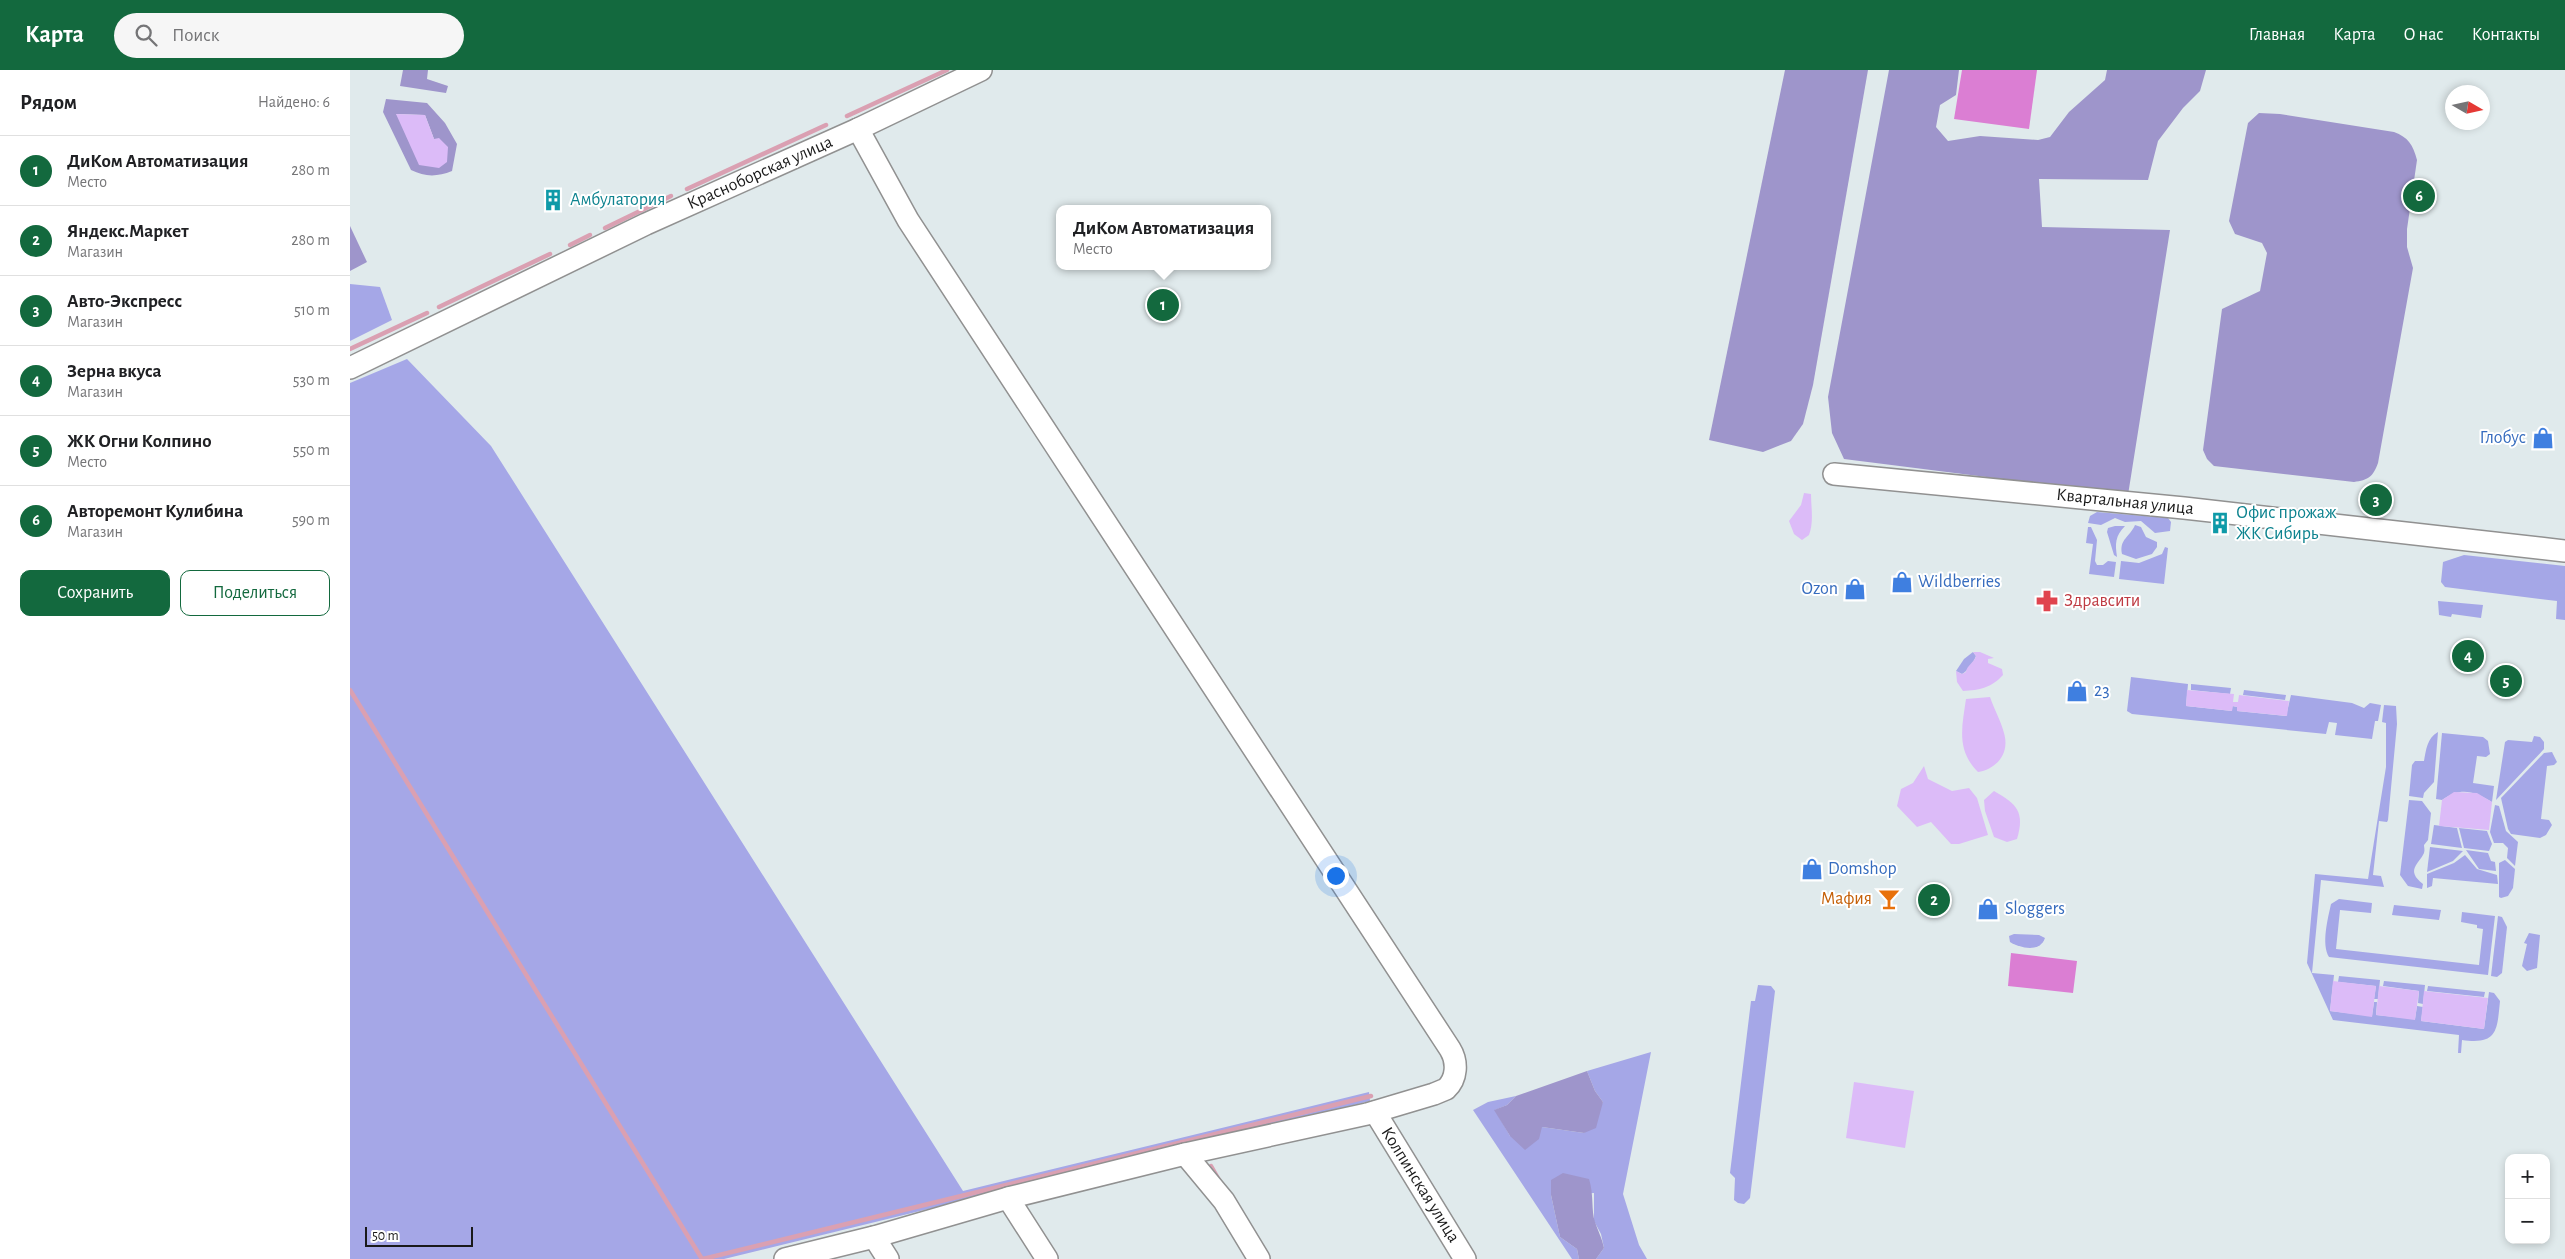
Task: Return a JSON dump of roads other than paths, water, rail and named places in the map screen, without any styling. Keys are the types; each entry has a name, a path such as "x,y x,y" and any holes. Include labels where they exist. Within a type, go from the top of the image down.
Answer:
{"street":[{"name":"Красноборская улица","path":"350,368 622,236 858,129 981,70"},
{"path":"785,1259 874,1237 1008,1198 1185,1154 1375,1112 1446,1089 1453,1082 1456,1068 1453,1054 912,226 858,129"},
{"name":"Квартальная улица","path":"1834,474 2184,508 2565,551"},
{"name":"Колпинская улица","path":"1375,1112 1465,1259"},
{"path":"1185,1154 1224,1201 1259,1259"},
{"path":"1008,1198 1047,1259"},
{"path":"874,1237 888,1259"}],"waterway":[{"path":"847,116 947,70"},
{"path":"687,189 826,125"},
{"path":"605,228 671,196"},
{"path":"570,245 590,235"},
{"path":"439,307 550,254"},
{"path":"350,349 427,313"},
{"path":"350,690 702,1259"},
{"path":"703,1259 1371,1096"},
{"path":"1211,1166 1219,1180"}],"place":[{"name":"Авторемонт Кулибина","path":"2419,196"},
{"name":"Амбулатория","path":"553,200"},
{"name":"ДиКом Автоматизация","path":"1163,305"},
{"name":"Глобус","path":"2543,438"},
{"name":"Авто-Экспресс","path":"2376,500"},
{"name":"Офис прожаж ЖК Сибирь","path":"2220,523"},
{"name":"Wildberries","path":"1902,582"},
{"name":"Ozon","path":"1855,589"},
{"name":"Здравсити","path":"2047,601"},
{"name":"Зерна вкуса","path":"2468,656"},
{"name":"ЖК Огни Колпино","path":"2506,681"},
{"name":"23","path":"2077,691"},
{"name":"Domshop","path":"1812,869"},
{"name":"Мафия","path":"1889,899"},
{"name":"Яндекс.Маркет","path":"1934,900"},
{"name":"Sloggers","path":"1988,909"}]}
